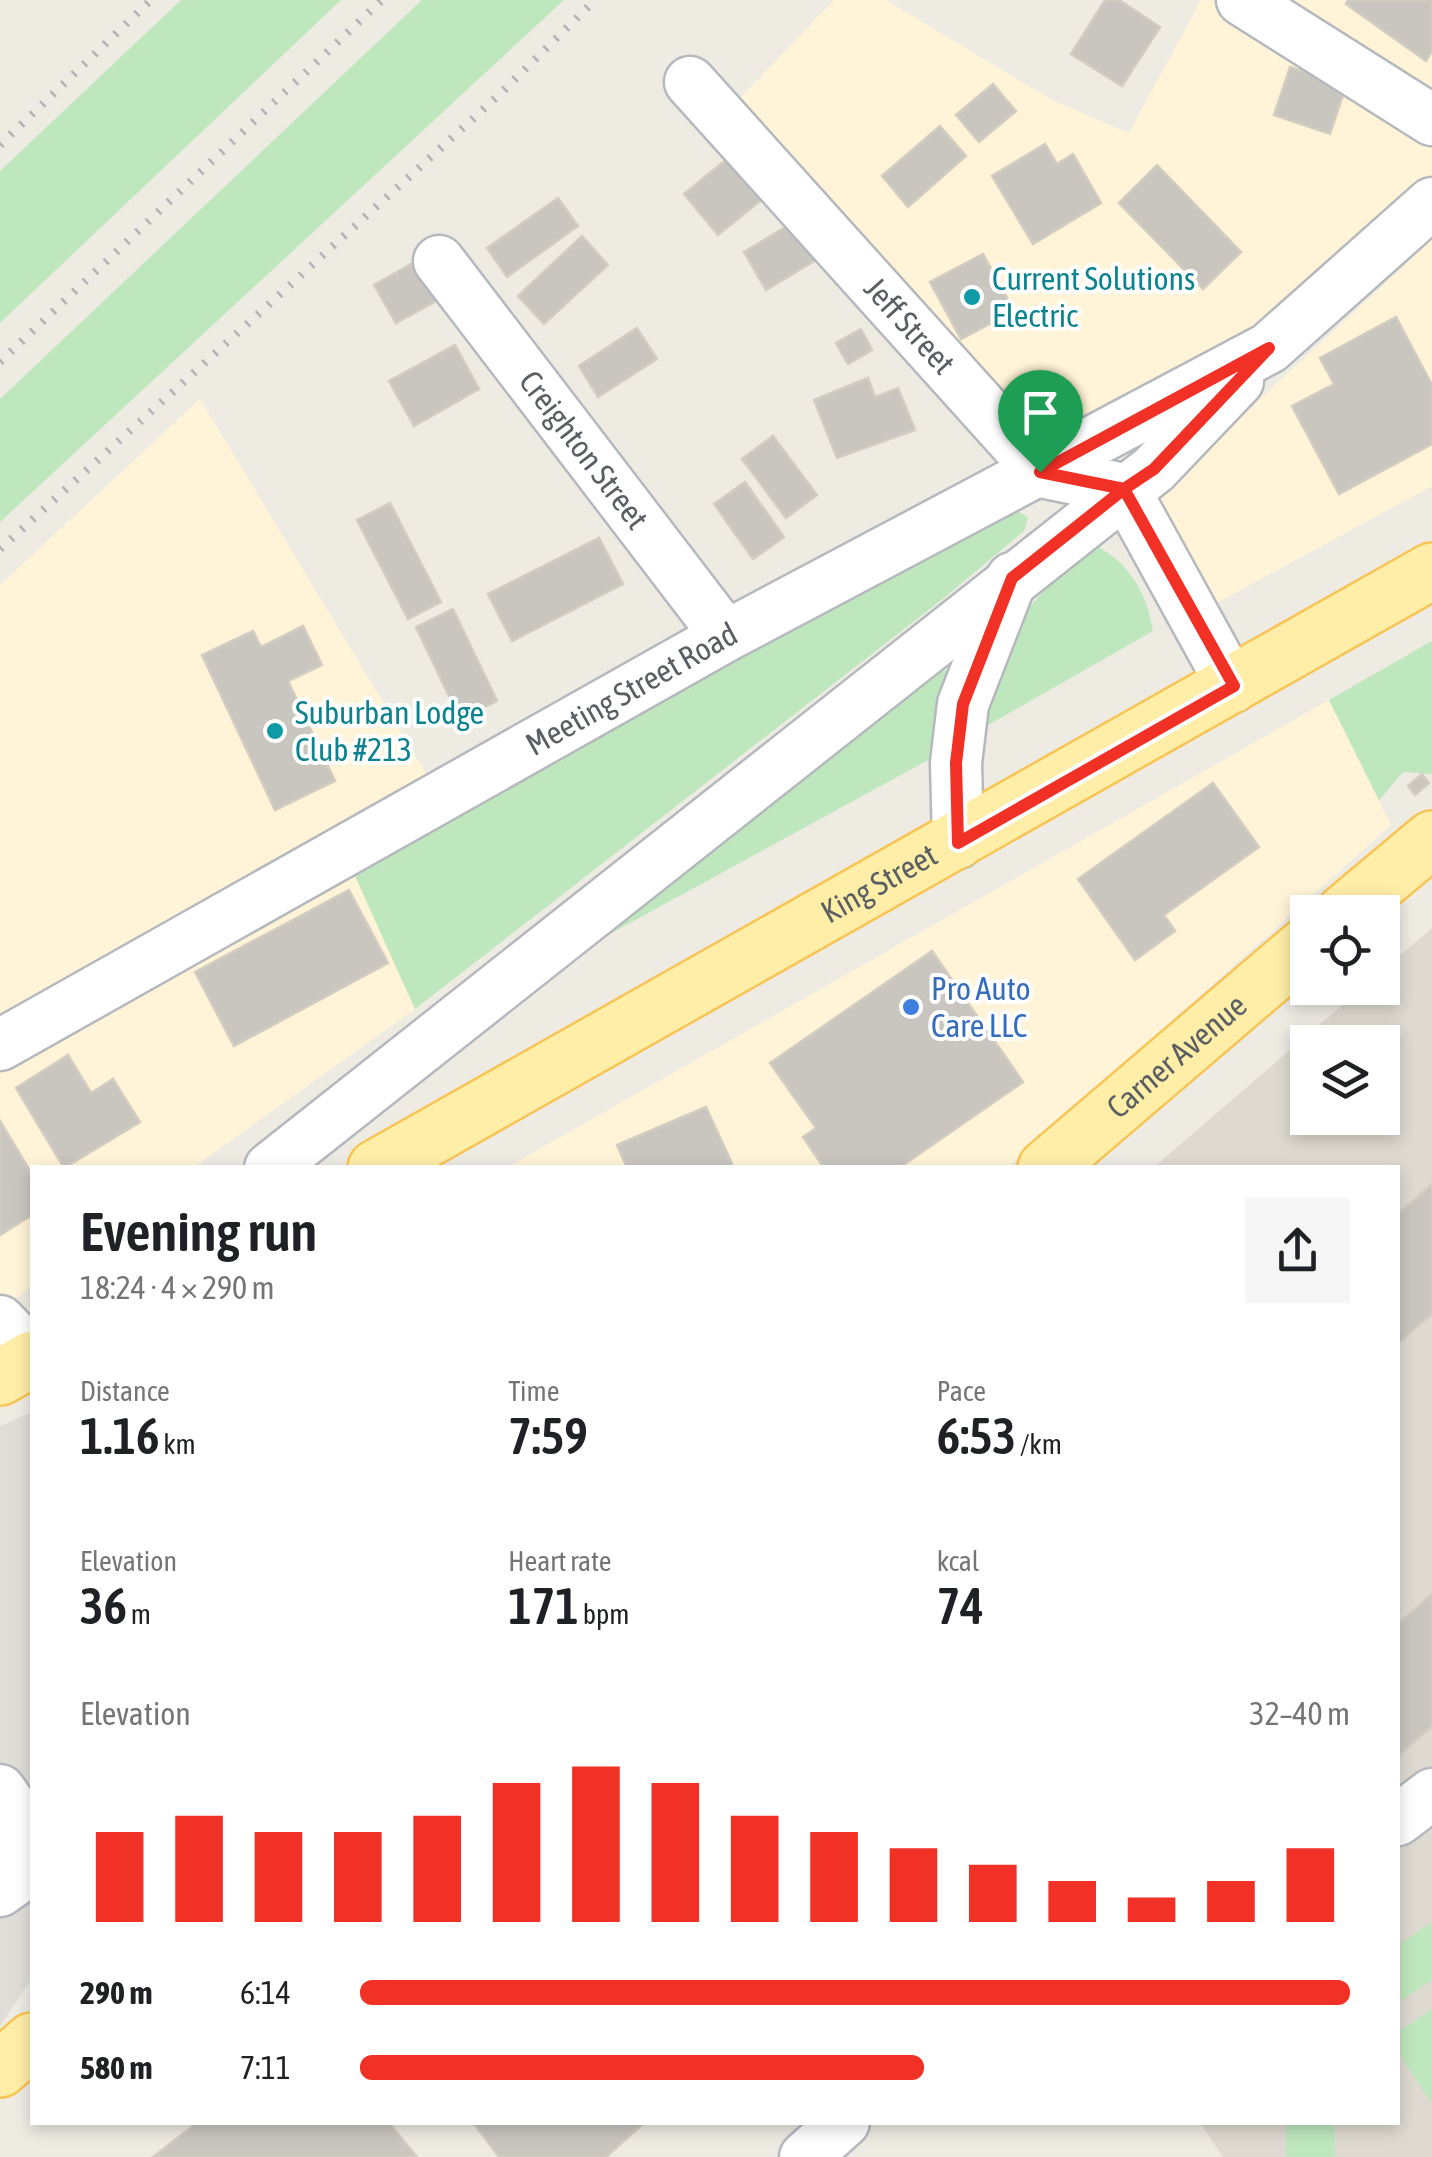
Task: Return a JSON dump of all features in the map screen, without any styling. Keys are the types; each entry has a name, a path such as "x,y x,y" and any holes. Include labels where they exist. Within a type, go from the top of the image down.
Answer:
{"main road":[{"name":"King Street","path":"381,1165 958,843 1432,571"},
{"path":"1365,895 1432,838"},
{"name":"Carner Avenue","path":"1050,1165 1290,959"},
{"path":"0,2069 30,2043"}],"street":[{"path":"1242,0 1432,120"},
{"name":"Jeff Street","path":"690,82 1040,472"},
{"name":"Meeting Street Road","path":"274,1165 1154,469 1269,348 1432,204"},
{"name":"Creighton Street","path":"439,261 726,636"},
{"name":"Meeting Street Road","path":"0,1045 726,636 1269,348"},
{"path":"1040,472 1124,489 1234,686"},
{"path":"958,843 956,763 963,704 1012,578"},
{"path":"0,1790 14,1810 16,1892"},
{"path":"1400,1818 1432,1794"},
{"path":"805,2157 841,2125"}],"shaded area":[{"path":"834,0 886,0 1052,100 1129,133 1201,0 1432,0 1432,203 1269,348 1041,472 722,117"},
{"path":"1432,235 1432,486 1215,604 1154,497 1403,267"},
{"path":"200,399 441,798 345,852 415,1009 197,1165 30,1165 30,1288 0,1310 0,585"},
{"path":"1329,700 1391,825 1313,895 1290,895 1290,915 1010,1165 511,1165"},
{"path":"1432,928 1432,2157 1223,2157 1201,2125 1400,2125 1400,1165 1156,1165 1290,1050 1290,1135 1400,1135 1400,1025 1319,1025 1342,1005 1400,1005 1400,955"},
{"path":"30,1413 30,1981 0,2026 0,1426"}],"green space":[{"path":"181,0 341,0 0,323 0,171"},
{"path":"422,0 564,0 0,522 0,399"},
{"path":"1020,512 1028,518 1024,531 944,598 415,1009 349,863 1000,518"},
{"path":"1096,546 1118,561 1135,581 1153,631 983,728 989,677 1016,625 1055,579"},
{"path":"1432,641 1432,774 1403,772 1379,800 1329,700"},
{"path":"949,669 951,702 930,759 553,965 937,672"},
{"path":"1432,1922 1432,1980 1400,2002 1400,1944"},
{"path":"1432,2009 1432,2104 1400,2055 1400,2031"},
{"path":"1286,2125 1334,2125 1335,2157 1286,2157"}],"building":[{"path":"1105,0 1119,0 1160,27 1122,86 1071,54"},
{"path":"1348,0 1432,0 1432,51 1426,61 1346,4"},
{"path":"1290,67 1346,86 1330,134 1274,115"},
{"path":"993,84 1016,111 979,142 956,115"},
{"path":"940,126 966,156 908,207 882,176"},
{"path":"1045,144 1057,164 1073,154 1101,203 1033,244 992,176"},
{"path":"733,154 766,196 718,235 684,194"},
{"path":"1157,165 1241,252 1203,289 1119,203"},
{"path":"558,198 578,226 507,277 487,248"},
{"path":"802,217 824,255 766,290 744,252"},
{"path":"582,236 608,265 544,324 518,296"},
{"name":"Current Solutions Electric","path":"983,254 1014,311 961,339 930,282"},
{"path":"425,256 447,295 396,323 374,285"},
{"path":"1396,317 1432,385 1432,444 1339,494 1292,406 1334,384 1320,358"},
{"path":"637,328 657,359 598,397 579,366"},
{"path":"861,329 872,350 848,364 836,343"},
{"path":"455,345 479,389 414,426 389,381"},
{"path":"868,378 875,397 898,388 915,430 837,458 814,400"},
{"path":"773,436 817,495 786,518 742,459"},
{"path":"745,482 784,537 753,559 714,504"},
{"path":"390,503 441,602 408,619 357,520"},
{"path":"599,538 623,584 512,641 488,594"},
{"path":"453,609 497,701 460,719 416,627"},
{"name":"Suburban Lodge Club #213","path":"303,626 322,665 288,681 335,781 275,810 202,655 253,631 261,647"},
{"path":"1422,774 1429,783 1415,795 1408,786"},
{"path":"1213,783 1259,847 1164,915 1175,931 1135,960 1078,879"},
{"path":"349,890 388,963 234,1046 195,972"},
{"name":"Pro Auto Care LLC","path":"932,951 1023,1082 903,1165 822,1165 803,1137 816,1128 770,1063"},
{"path":"68,1055 91,1093 113,1079 140,1122 69,1165 62,1165 16,1088"},
{"path":"706,1107 733,1165 626,1165 617,1145"},
{"path":"0,1121 30,1171 30,1216 0,1235"},
{"path":"1432,1184 1432,1314 1400,1341 1400,1212"},
{"path":"1432,1594 1432,1726 1400,1754 1400,1622"},
{"path":"194,2125 390,2125 417,2157 153,2157"},
{"path":"475,2125 642,2125 606,2157 499,2157"}],"railway":[{"path":"0,145 151,0"},
{"path":"0,362 382,0"},
{"path":"0,549 499,95 595,0"}],"place":[{"name":"Current Solutions Electric","path":"972,297"},
{"name":"Suburban Lodge Club #213","path":"275,731"},
{"name":"Pro Auto Care LLC","path":"911,1007"}],"route":[{"path":"1040,472 1124,489 1012,578 963,704 956,763 958,843 1234,686 1124,489 1154,469 1269,348 1040,472"}]}
